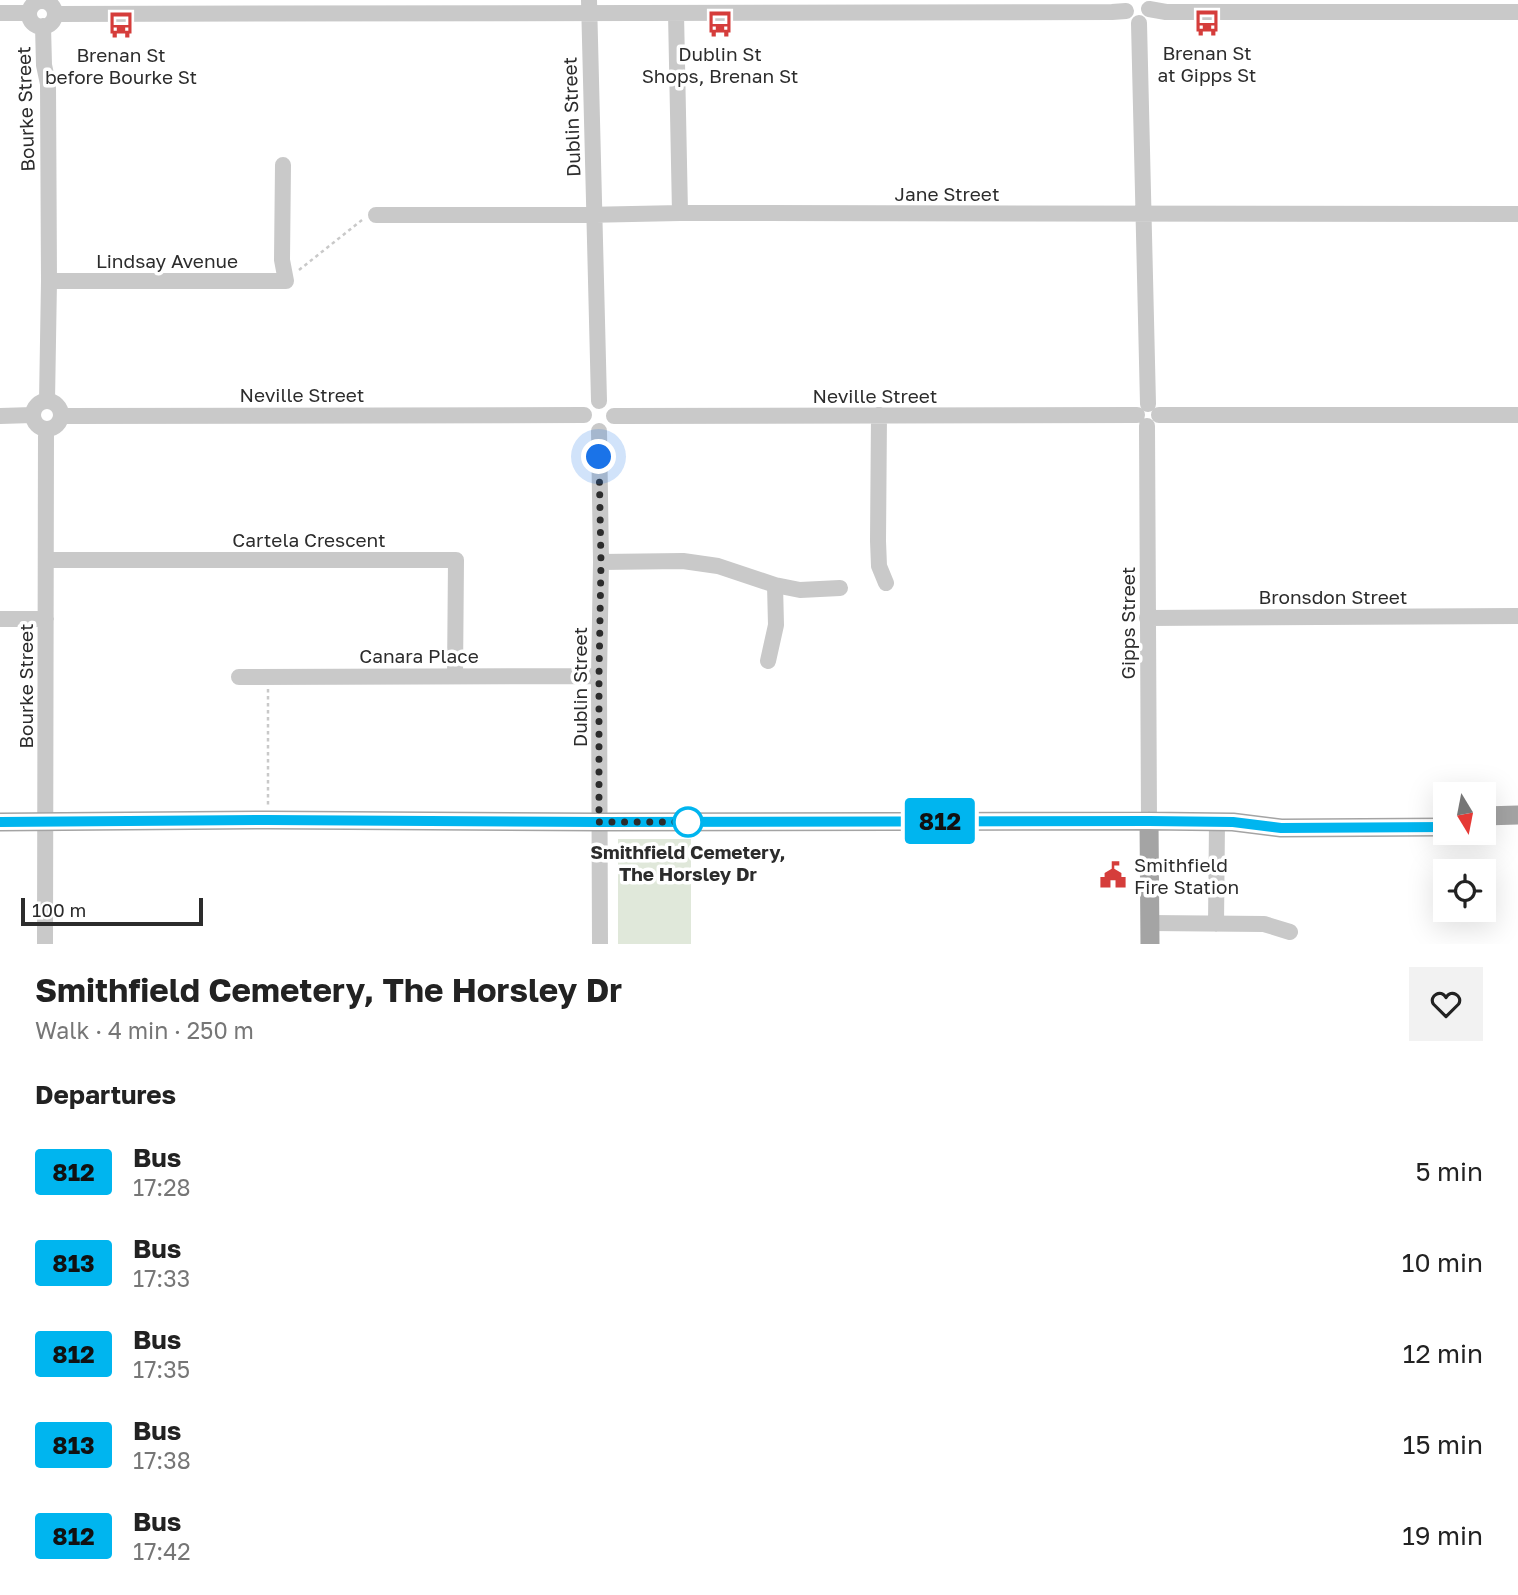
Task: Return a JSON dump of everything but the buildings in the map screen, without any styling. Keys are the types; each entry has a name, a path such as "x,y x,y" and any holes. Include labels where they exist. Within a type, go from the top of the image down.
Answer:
{"main road":[{"path":"1496,816 1518,815"},
{"path":"1225,822 1277,816 1433,816"},
{"path":"1149,821 1150,944"},
{"path":"0,822 1149,821 1225,822 1281,828 1433,827"},
{"path":"1496,827 1518,827"}],"street":[{"path":"43,1 52,6 55,14 52,22 43,26 33,23 29,13 33,4 43,1"},
{"path":"55,14 589,7 676,13 1112,12 1130,5 1129,19 1139,23 1147,18 1145,5 1166,12 1518,12"},
{"name":"Dublin Street","path":"589,7 599,401"},
{"path":"0,13 29,13"},
{"path":"676,13 680,213"},
{"name":"Gipps Street","path":"1139,23 1148,415 1149,821"},
{"name":"Bourke Street","path":"43,26 44,65 48,84 47,401"},
{"path":"283,165 282,260 286,281"},
{"name":"Jane Street","path":"376,215 1518,214"},
{"name":"Lindsay Avenue","path":"49,281 286,281"},
{"path":"47,401 56,404 62,416 55,427 46,429 39,426 33,415 36,407 47,401"},
{"path":"599,401 605,402 613,409 614,416 611,426 599,431 592,430 587,425 584,415 587,406 599,401"},
{"path":"0,416 33,415"},
{"name":"Neville Street","path":"62,416 584,415"},
{"path":"879,415 879,566 886,583"},
{"name":"Neville Street","path":"614,416 1518,415"},
{"name":"Bourke Street","path":"45,944 46,429"},
{"name":"Dublin Street","path":"599,431 600,944"},
{"name":"Cartela Crescent","path":"47,559 456,560 455,676"},
{"path":"601,562 683,561 718,566 775,585 800,590 840,588"},
{"path":"768,661 776,625 775,585"},
{"name":"Bronsdon Street","path":"1147,618 1518,616"},
{"path":"0,619 46,619"},
{"name":"Canara Place","path":"239,677 599,676"},
{"path":"1216,924 1225,822"},
{"path":"1150,923 1264,925 1290,932"}],"path":[{"path":"286,281 359,221 376,215"},
{"path":"267,677 268,805"}],"shaded area":[{"path":"618,839 691,839 691,944 618,944"}],"bus line":[{"name":"812","path":"0,822 1149,821 1233,822 1281,828 1433,827"}],"place":[{"name":"Brenan St at Gipps St","path":"1207,23"},
{"name":"Dublin St Shops, Brenan St","path":"720,24"},
{"name":"Brenan St before Bourke St","path":"121,25"},
{"name":"Smithfield Cemetery, The Horsley Dr","path":"688,822"},
{"name":"Smithfield Fire Station","path":"1113,875"}],"route":[{"path":"599,457 599,822 688,822"}]}
